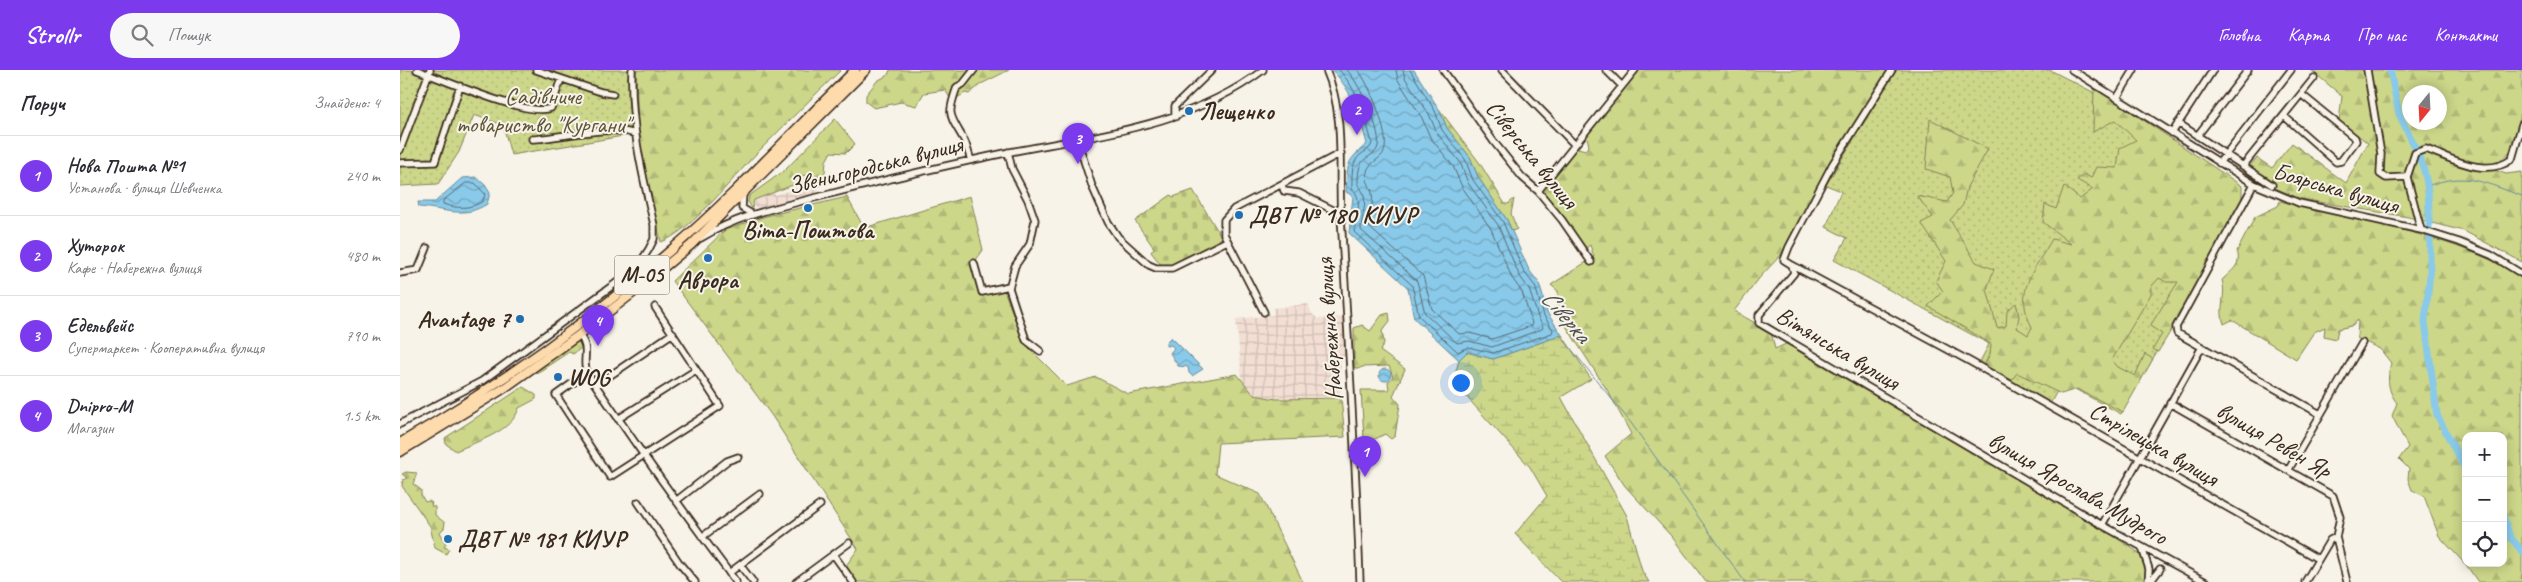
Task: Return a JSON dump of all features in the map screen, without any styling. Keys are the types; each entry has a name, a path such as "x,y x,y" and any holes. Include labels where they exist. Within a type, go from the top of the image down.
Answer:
{"highway":[{"name":"М-05","path":"400,443 474,399 526,364 626,288 696,228 855,70"},
{"name":"М-05","path":"400,452 486,400 579,335 690,245 866,70"}],"street":[{"path":"417,70 429,72 460,86 513,105 544,111 551,108 562,79"},
{"path":"536,70 613,94"},
{"path":"400,424 482,381 563,324 640,263 654,239 654,225 635,134 631,100 632,70"},
{"path":"971,160 964,140 951,120 950,112 957,87 963,84 974,70"},
{"path":"1175,117 1175,106 1212,70"},
{"name":"Звенигородська вулиця","path":"690,245 723,224 752,214 971,160 1175,117 1213,101 1263,70"},
{"name":"Набережна вулиця","path":"1326,70 1340,135 1341,214 1354,412 1360,582"},
{"name":"Сіверська вулиця","path":"1443,70 1494,142 1522,177 1538,191 1572,233 1591,262"},
{"path":"1502,70 1575,145"},
{"path":"1606,70 1622,86"},
{"path":"1538,191 1634,70"},
{"name":"Вітянська вулиця","path":"1892,70 1832,165 1789,246 1784,260 1971,362"},
{"name":"Боярська вулиця","path":"2072,70 2254,184 2300,203 2421,230 2491,255 2522,274"},
{"path":"2117,98 2134,70"},
{"path":"2172,133 2213,70"},
{"path":"2197,136 2248,70"},
{"path":"2219,162 2291,70"},
{"path":"2368,70 2382,154 2380,174 2386,178 2408,177"},
{"path":"400,150 429,72"},
{"path":"2243,166 2314,78"},
{"path":"400,163 435,162 460,86"},
{"path":"2284,116 2336,162 2341,161 2356,142 2355,138 2301,94"},
{"path":"2178,123 2272,185"},
{"path":"2421,230 2408,177 2415,153 2426,149 2477,168 2507,163 2515,152 2522,124"},
{"path":"532,139 612,129 625,130 635,134"},
{"path":"1077,139 1092,186 1108,222 1118,237 1149,265 1156,268 1172,268 1227,241"},
{"path":"1008,152 1012,170 1028,200 1035,220 1030,244 1015,266 1009,286 1026,340 1040,351"},
{"path":"1264,312 1227,241 1222,227 1228,213 1341,153"},
{"path":"2254,184 2176,327 2177,333 2320,414"},
{"path":"1282,185 1284,191 1299,193 1332,212 1341,214"},
{"path":"744,192 742,208 752,214"},
{"path":"400,273 418,270 427,248"},
{"path":"974,263 982,292 1009,286"},
{"name":"Вітянська вулиця","path":"1792,265 1794,273 1759,315 1760,323 1932,426"},
{"path":"579,335 586,345 585,369 581,377 556,395 610,477 720,406 655,306"},
{"path":"596,385 672,333"},
{"path":"2289,469 2362,343"},
{"path":"2102,525 2202,348"},
{"name":"Стрілецька вулиця","path":"1971,362 2318,559"},
{"path":"585,369 643,456 736,582"},
{"path":"618,419 696,370"},
{"name":"вулиця Ревен Яр","path":"2170,403 2289,469 2333,496 2340,517 2336,537 2347,582"},
{"name":"вулиця Ярослава Мудрого","path":"1932,426 2142,548 2206,582"},
{"path":"676,501 728,461 738,457"},
{"path":"702,537 760,494"},
{"path":"638,502 680,564 695,582"},
{"path":"729,573 820,505"},
{"path":"2305,582 2330,540 2336,537"},
{"path":"796,582 849,542"},
{"path":"2142,548 2149,569 2149,582"},
{"path":"833,554 853,582"},
{"path":"740,565 754,582"},
{"path":"2149,582 2160,569"}],"shaded area":[{"path":"802,177 806,177 809,183 814,183 819,193 758,209 754,206 755,200 773,192 775,195 800,187"},
{"path":"1308,304 1312,314 1318,319 1344,317 1346,356 1341,359 1340,396 1276,399 1253,395 1242,379 1236,319 1274,315 1273,308"}],"green space":[{"name":"Садівниче товариство \"Кургани\"","path":"400,70 633,70 635,134 511,155 503,125 474,115 459,152 438,184 400,186"},
{"path":"636,70 841,70 756,154 698,216 685,228 661,242 644,171 638,134"},
{"path":"890,70 1009,70 981,84 969,94 965,93 952,101 945,90 924,93 916,106 901,102 874,108 866,102 866,95 877,81 888,75"},
{"path":"1638,70 1893,70 1793,231 1781,255 1761,276 1734,311 1771,332 1775,349 1788,343 2068,507 2135,550 2144,560 2147,570 2146,582 1706,582 1672,537 1625,486 1605,456 1631,434 1609,393 1557,312 1558,291 1551,285 1594,257 1590,245 1586,248 1542,196 1541,187 1575,147 1585,150 1589,146 1586,133"},
{"path":"1896,70 2050,70 2091,91 2233,194 2241,205 2121,414 2062,382 2050,404 1979,364 1989,344 1834,260 1847,238 1826,227 1841,191 1826,185"},
{"path":"2311,70 2522,70 2521,108 2517,137 2512,149 2494,170 2506,174 2522,172 2522,262 2464,231 2408,217 2301,199 2256,180 2244,172 2257,158 2272,168 2292,143 2346,183 2368,143 2339,121 2342,96"},
{"path":"2094,87 2242,186 2242,205 2224,243 2158,352 2153,349 2162,334 2150,326 2178,282 2166,282 2159,278 2151,287 2151,294 2112,360 2118,367 2135,376 2145,354 2153,359 2123,412 2077,389 2061,394 2017,373 2012,380 1984,365 1990,354 1991,344 1928,306 1943,291 1936,281 1946,261 1921,223 1933,217 1917,196 1947,202 1953,193 1950,177 1926,169 1930,119 1988,149 1967,187 1963,205 1950,220 1976,262 1994,269 1987,289 1997,328 2006,326 2007,311 2016,303 2019,316 2017,328 2028,335 2032,327 2027,314 2025,292 2033,271 2052,239 2071,244 2043,222 2045,204 2056,209 2064,186 2080,199 2093,189 2077,180 2084,174 2091,178 2096,167 2117,168 2120,148 2136,140 2115,120 2093,132"},
{"path":"1439,109 1479,162 1505,204 1514,199 1511,214 1517,229 1512,231 1507,220 1478,177 1470,157 1447,128"},
{"path":"835,119 855,144 846,153 831,152 826,161 824,182 817,188 814,182 810,182 806,175 801,176 798,183 754,200 752,208 748,202 749,196 785,170"},
{"path":"1193,190 1222,238 1172,266 1162,266 1151,252 1154,248 1135,221 1171,195 1173,197"},
{"path":"970,196 983,250 971,267 982,296 1004,290 1024,343 1067,386 1096,377 1128,394 1237,374 1254,395 1276,399 1341,398 1345,437 1218,443 1215,474 1260,494 1303,582 857,582 845,567 858,549 772,416 672,281 725,230 766,216 847,197 864,228"},
{"path":"2280,201 2403,230 2433,239 2492,261 2522,276 2522,582 2478,582 2468,567 2507,567 2507,432 2462,432 2462,561 2439,536 2424,496 2412,490 2408,479 2409,469 2399,459 2408,447 2392,416 2397,403 2391,393 2389,384 2391,363 2380,349 2357,338 2358,320 2351,326 2338,329 2336,339 2324,336 2325,327 2314,332 2296,359 2232,320 2224,324 2222,318 2224,291 2222,280 2237,264 2237,251 2255,217 2278,206"},
{"path":"1389,313 1390,321 1382,331 1384,343 1380,351 1405,369 1393,396 1400,404 1395,436 1391,439 1385,434 1371,441 1364,438 1361,390 1389,390 1388,382 1393,377 1389,366 1362,367 1358,369 1354,367 1354,328 1362,325 1370,331 1382,315"},
{"path":"1562,335 1591,379 1561,397 1627,516 1642,571 1649,582 1561,582 1515,534 1547,496 1530,467 1453,382 1459,360 1467,352 1493,359"},
{"path":"582,341 584,346 573,354 569,352 537,373 536,371 577,342"},
{"path":"523,387 536,395 536,399 519,408 515,416 502,430 456,451 446,444 445,438"},
{"path":"406,472 417,473 413,484 421,490 421,495 425,502 429,501 432,503 431,506 435,507 435,515 445,523 444,528 440,532 446,544 444,547 449,549 446,554 435,548 430,526 402,486 403,480 407,478 402,474"}],"water":[{"path":"1332,70 1414,70 1439,109 1447,128 1470,157 1478,177 1507,220 1529,270 1539,283 1548,314 1562,335 1493,359 1467,352 1459,360 1414,318 1408,288 1349,233 1353,196 1346,192 1349,164 1355,155 1367,144 1350,95"},
{"path":"476,177 485,185 490,193 487,204 479,209 454,212 419,207 418,202 435,202 462,178"},
{"path":"1171,337 1203,369 1192,376 1189,373 1188,367 1178,366 1170,353 1174,348 1171,345 1166,346 1166,342"},
{"path":"1387,369 1390,370 1390,380 1383,381 1380,380 1379,373 1380,370"}],"waterway":[{"path":"2390,70 2399,114 2416,149"},
{"path":"2418,155 2427,183 2429,231"},
{"path":"2427,186 2453,179 2475,180 2522,196"},
{"path":"2430,238 2430,274 2425,321 2437,415 2462,463"},
{"name":"Сіверка","path":"1560,335 1631,423 1745,582"},
{"path":"2505,522 2510,537 2522,551"}],"place":[{"name":"Лещенко","path":"1189,111"},
{"name":"Хуторок","path":"1357,135"},
{"name":"Едельвейс","path":"1078,164"},
{"name":"Віта-Поштова","path":"808,208"},
{"name":"ДВТ № 180 КИУР","path":"1239,215"},
{"name":"Аврора","path":"708,258"},
{"name":"Avantage 7","path":"520,319"},
{"name":"Dnipro-M","path":"598,346"},
{"name":"WOG","path":"558,377"},
{"name":"Нова Пошта №1","path":"1365,477"},
{"name":"ДВТ № 181 КИУР","path":"448,539"}]}
